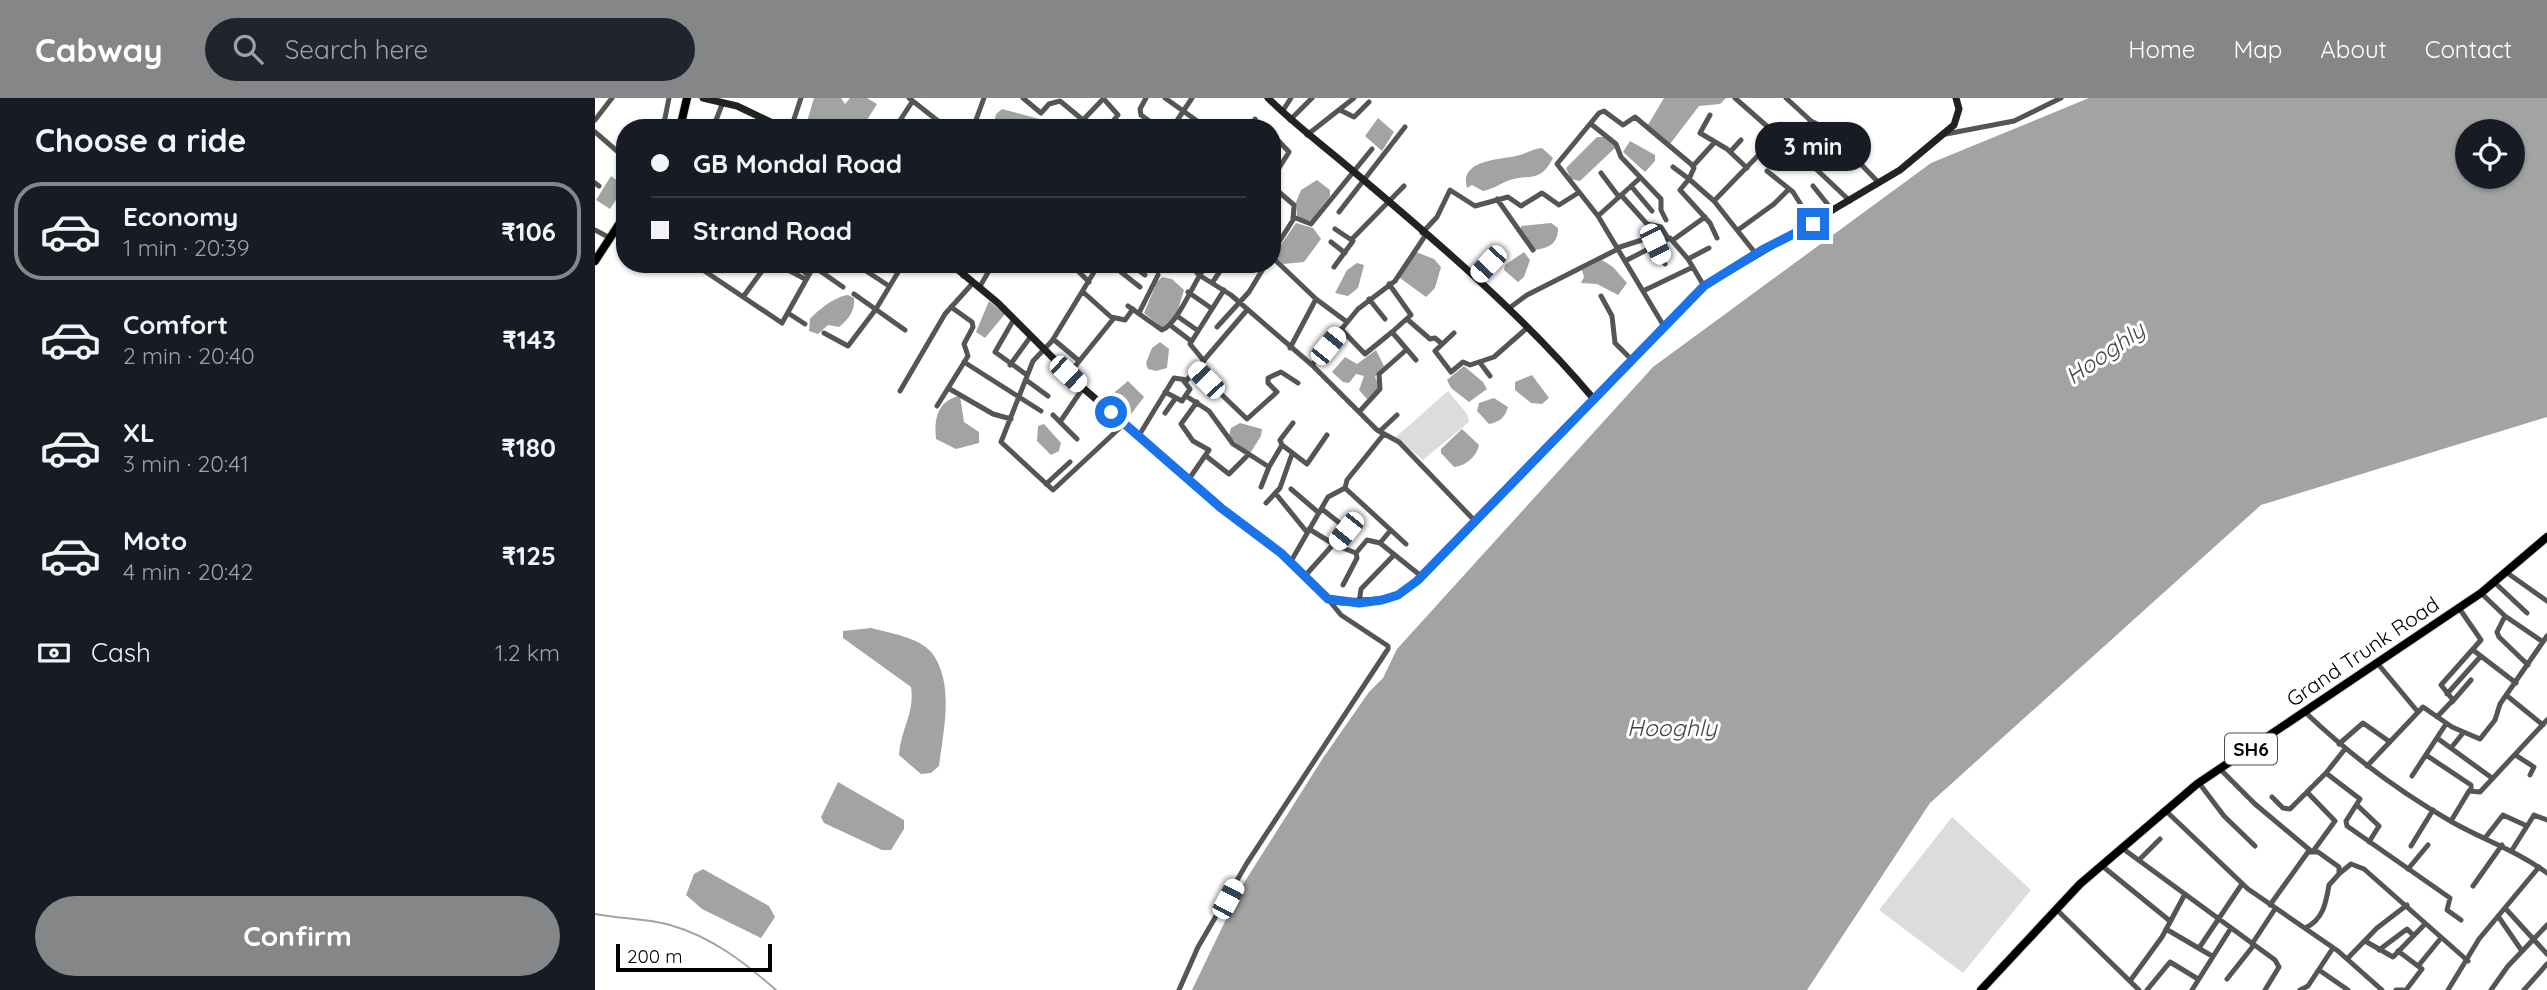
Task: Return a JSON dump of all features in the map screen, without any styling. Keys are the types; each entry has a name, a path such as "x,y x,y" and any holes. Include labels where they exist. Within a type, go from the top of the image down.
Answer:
{"main road":[{"path":"682,119 687,98"},
{"path":"595,261 616,229"},
{"name":"Grand Trunk Road","path":"1981,990 2080,884 2199,783 2481,593 2547,537"}],"street":[{"path":"595,120 613,98"},
{"path":"665,119 670,98"},
{"path":"702,98 723,102 762,119"},
{"path":"794,119 801,98"},
{"path":"977,119 985,98"},
{"path":"1023,98 1041,113 1049,104 1060,101 1082,119"},
{"path":"1084,119 1103,98 1118,115 1115,119"},
{"path":"1146,98 1140,109 1141,115 1147,119"},
{"path":"1165,98 1196,119"},
{"path":"1178,119 1192,98"},
{"path":"1268,98 1307,135 1364,180 1475,278 1592,397"},
{"path":"1282,112 1291,98"},
{"path":"1290,120 1312,98"},
{"path":"1307,135 1355,98"},
{"path":"1735,98 1777,135 1781,134 1850,201"},
{"path":"1786,98 1811,121 1827,129 1879,183"},
{"path":"1328,599 1359,603 1398,595 1421,576 1592,397 1665,328 1704,286 1879,183 1946,134 1954,125 1959,109 1956,98"},
{"path":"1946,134 2014,121 2061,98"},
{"path":"901,119 910,100 935,119"},
{"path":"716,119 723,102"},
{"path":"1340,110 1354,117 1369,102"},
{"path":"1665,328 1598,216 1557,162 1602,111 1623,125 1635,117 1693,166"},
{"path":"1710,115 1700,133 1730,152 1747,167"},
{"path":"1792,144 1811,121"},
{"path":"1591,124 1616,144 1621,157 1661,199 1661,210 1666,220"},
{"path":"1339,212 1405,127"},
{"path":"595,141 597,133 616,150"},
{"path":"1714,201 1777,135"},
{"path":"1730,152 1741,140"},
{"path":"1281,144 1289,152 1281,165"},
{"path":"1714,144 1693,166 1689,179 1680,190 1705,217 1717,239"},
{"path":"1766,145 1790,166"},
{"path":"1293,217 1311,224 1372,149"},
{"path":"1674,167 1714,201 1756,254"},
{"path":"1767,171 1793,192 1813,224"},
{"path":"1601,173 1647,224 1661,228 1688,259 1704,286"},
{"path":"1598,216 1640,178"},
{"path":"1333,267 1353,243 1352,239 1403,186"},
{"path":"1631,186 1652,211"},
{"path":"1813,186 1833,211"},
{"path":"1312,365 1369,299 1401,274 1437,217 1450,190 1471,205 1508,197 1521,206 1545,193 1559,205 1578,193"},
{"path":"1738,230 1777,202 1787,191"},
{"path":"1281,194 1294,205 1293,217 1281,239"},
{"path":"1497,199 1533,250"},
{"path":"1625,261 1655,244 1671,239 1705,217"},
{"path":"1335,229 1352,239"},
{"path":"595,230 610,238"},
{"path":"1508,309 1527,295 1618,248 1644,238 1655,244 1665,264"},
{"path":"1331,242 1345,253"},
{"path":"1688,259 1709,248"},
{"path":"1475,278 1501,251"},
{"path":"1281,264 1316,299 1347,322"},
{"path":"1643,291 1693,267"},
{"path":"707,273 782,323 809,273"},
{"path":"743,297 760,273"},
{"path":"797,273 806,277"},
{"path":"803,273 806,277"},
{"path":"825,273 843,287"},
{"path":"869,273 889,286"},
{"path":"824,333 848,346 876,309 897,273"},
{"path":"959,273 1014,318 1068,374 1138,437 1290,563 1341,615 1388,646 1247,863 1198,947 1179,990"},
{"path":"900,391 951,307 986,273"},
{"path":"1080,273 1089,282"},
{"path":"1094,273 1053,339 1033,361 1001,442 1055,490 1125,424"},
{"path":"1122,273 1140,288"},
{"path":"1212,284 1219,273"},
{"path":"1217,327 1249,292 1261,273"},
{"path":"1083,292 1114,318 1125,320 1158,275"},
{"path":"1133,309 1162,330 1177,316 1199,275 1224,290 1312,365 1382,433 1399,442 1474,520"},
{"path":"1341,330 1365,354 1407,319 1411,314 1389,284"},
{"path":"1204,361 1191,346 1191,341 1224,290"},
{"path":"1188,292 1211,308"},
{"path":"854,294 905,330"},
{"path":"1601,296 1612,316 1615,343 1632,360"},
{"path":"1290,348 1316,299"},
{"path":"1369,299 1385,319"},
{"path":"937,406 968,356 964,344 973,324 951,307"},
{"path":"1183,380 1196,370 1247,310"},
{"path":"788,313 805,324"},
{"path":"1177,316 1197,330"},
{"path":"1014,318 995,349 997,355 1048,396"},
{"path":"1068,374 1114,318"},
{"path":"1407,319 1430,339 1435,338 1441,343"},
{"path":"1170,325 1191,341"},
{"path":"1454,333 1435,351 1450,371 1463,362 1468,366 1481,364 1498,354 1527,328"},
{"path":"1392,331 1405,351 1416,360"},
{"path":"1010,365 1031,336"},
{"path":"1053,339 1078,360"},
{"path":"1359,411 1380,389 1379,374 1405,351"},
{"path":"964,362 988,380 1021,395 1041,411"},
{"path":"1481,364 1490,376"},
{"path":"1196,370 1247,419 1277,392 1268,383 1268,378 1281,372 1298,383"},
{"path":"1138,437 1165,391 1174,378 1183,380 1190,387 1181,402 1165,391"},
{"path":"948,388 993,414 1011,419"},
{"path":"1060,422 1083,388"},
{"path":"1186,396 1214,417 1233,444 1247,456 1257,457 1269,467"},
{"path":"1165,413 1175,399"},
{"path":"1189,479 1209,450 1193,441 1181,424 1197,402"},
{"path":"1053,415 1077,439"},
{"path":"1346,488 1347,480 1397,415"},
{"path":"1293,423 1280,440 1292,454 1307,464 1327,435"},
{"path":"1261,487 1282,444"},
{"path":"1266,503 1276,494 1292,454"},
{"path":"1206,456 1229,474 1247,456"},
{"path":"1046,484 1070,462"},
{"path":"1290,563 1331,494 1346,488"},
{"path":"1346,488 1406,544"},
{"path":"1291,489 1346,527 1335,545 1304,577"},
{"path":"1276,494 1308,530 1356,553"},
{"path":"1380,543 1389,531"},
{"path":"1343,585 1357,558 1356,553 1367,540 1380,543 1421,576"},
{"path":"1359,603 1361,589 1393,556"},
{"path":"2506,572 2547,601"},
{"path":"2494,582 2527,613"},
{"path":"2481,593 2505,616 2543,642"},
{"path":"2452,702 2441,685 2473,650 2481,637 2459,608"},
{"path":"2505,616 2497,634 2528,665"},
{"path":"2367,766 2418,712 2426,708 2446,724 2480,739 2495,720 2498,707 2547,636"},
{"path":"2473,650 2516,683"},
{"path":"2447,694 2481,656"},
{"path":"2378,664 2418,712"},
{"path":"2437,717 2472,680"},
{"path":"2470,790 2480,792 2517,756 2545,723 2506,695"},
{"path":"2306,713 2367,766 2433,810 2512,850 2547,873"},
{"path":"2339,744 2363,723 2390,742"},
{"path":"2412,776 2446,724"},
{"path":"2451,748 2463,733"},
{"path":"2437,738 2492,778"},
{"path":"2272,797 2283,808 2290,809 2326,773 2345,749"},
{"path":"2426,755 2471,785 2451,821"},
{"path":"2517,756 2535,767 2530,775"},
{"path":"2220,769 2275,821 2336,864 2339,874"},
{"path":"2326,773 2359,797 2358,806 2346,824 2450,898 2447,910 2461,920"},
{"path":"2199,783 2224,816 2255,846"},
{"path":"2227,979 2253,944 2272,907 2336,821 2307,792"},
{"path":"2358,806 2379,826 2369,842"},
{"path":"2275,821 2283,808"},
{"path":"2411,846 2433,810"},
{"path":"2166,811 2242,884 2347,958 2382,990"},
{"path":"2512,850 2536,814 2547,820"},
{"path":"2485,838 2504,815 2527,826"},
{"path":"2139,860 2160,839"},
{"path":"2408,869 2428,845"},
{"path":"2473,886 2502,845"},
{"path":"2122,848 2278,963 2265,990"},
{"path":"2305,928 2319,916 2329,899 2329,885 2351,864 2359,866 2407,905 2424,925 2468,961"},
{"path":"2101,865 2170,921"},
{"path":"2448,990 2479,939 2539,867"},
{"path":"2199,948 2242,884"},
{"path":"2130,981 2166,929 2185,894"},
{"path":"2347,958 2407,905"},
{"path":"2505,908 2547,954"},
{"path":"2057,910 2139,990"},
{"path":"2498,916 2522,951"},
{"path":"2365,941 2393,957 2424,925"},
{"path":"2491,990 2547,925"},
{"path":"2192,990 2231,928"},
{"path":"2166,929 2212,957"},
{"path":"2379,950 2407,929 2413,935"},
{"path":"2419,965 2441,939"},
{"path":"2300,990 2308,986 2333,948"},
{"path":"2396,990 2405,990 2421,971 2419,965 2399,951"},
{"path":"2147,990 2170,962 2198,979"},
{"path":"2524,990 2547,964"},
{"path":"2319,970 2348,990"},
{"path":"2269,984 2277,990"}],"shaded area":[{"path":"1448,391 1467,414 1469,422 1423,460 1396,437"},
{"path":"1952,817 2031,890 1963,973 1879,910"}],"water":[{"path":"814,98 841,98 845,104 850,98 867,98 877,104 868,119 808,119"},
{"path":"1664,98 1726,98 1720,104 1699,106 1670,144 1648,125"},
{"name":"Hooghly","path":"2089,98 2547,98 2547,417 2261,505 1930,803 1807,990 1192,990 1242,886 1323,758 1369,692 1383,678 1397,649 1653,367 1931,163"},
{"path":"1002,109 1039,119 995,119"},
{"path":"1378,118 1394,132 1382,151 1365,136"},
{"path":"1597,137 1604,137 1616,147 1580,181 1571,179 1566,168"},
{"path":"1826,137 1834,139 1838,145 1829,166 1823,168 1814,160 1813,152"},
{"path":"1630,141 1655,155 1655,161 1645,172 1623,152"},
{"path":"1542,148 1553,158 1539,174 1510,180 1483,191 1472,185 1467,188 1466,178 1469,171 1476,166"},
{"path":"611,176 616,180 616,200 610,209 596,200"},
{"path":"1317,180 1330,190 1330,196 1311,221 1297,217 1296,202 1301,190"},
{"path":"1296,223 1313,228 1321,239 1304,262 1283,264 1281,245"},
{"path":"1551,223 1558,228 1555,241 1545,248 1535,250 1521,232 1521,226"},
{"path":"1416,252 1434,259 1441,267 1435,288 1426,297 1400,278"},
{"path":"1524,252 1530,260 1524,277 1518,282 1504,270 1505,265"},
{"path":"1602,260 1613,267 1627,283 1618,295 1597,284 1581,283 1584,277 1582,270"},
{"path":"1357,263 1364,265 1358,288 1348,296 1335,293 1347,270"},
{"path":"1162,277 1172,279 1184,290 1177,313 1164,329 1144,313 1157,282"},
{"path":"848,295 854,298 853,307 843,324 839,327 828,325 818,334 809,331 813,315 833,301"},
{"path":"989,301 1005,314 985,338 976,332"},
{"path":"1160,342 1169,349 1167,368 1156,371 1148,369 1146,363 1152,348"},
{"path":"1376,350 1384,366 1375,377 1380,387 1367,399 1359,390 1364,376 1356,374 1349,383 1343,382 1332,372 1345,357 1357,364"},
{"path":"1464,366 1483,382 1487,389 1469,402 1451,388 1447,380"},
{"path":"1532,375 1549,398 1542,404 1531,403 1515,390 1515,382"},
{"path":"1128,381 1144,397 1128,418 1122,416 1110,401 1115,392"},
{"path":"960,396 964,422 979,432 979,443 956,449 936,439 936,425 942,406 952,398"},
{"path":"1494,398 1508,407 1501,419 1489,424 1477,411 1479,403"},
{"path":"1240,423 1262,429 1261,436 1249,455 1229,436 1231,428"},
{"path":"1044,424 1061,443 1059,451 1051,455 1037,441 1038,426"},
{"path":"1462,429 1479,445 1470,460 1454,467 1441,453 1441,449"},
{"path":"871,628 920,643 932,653 939,665 945,693 945,723 939,766 931,773 921,774 899,755 911,705 911,687 843,638 843,631"},
{"path":"838,782 904,820 904,829 891,850 882,850 824,823 821,817"},
{"path":"703,869 769,906 775,917 761,938 702,909 686,895 694,874"}],"waterway":[{"path":"595,914 652,921 700,936 727,952 776,990"}],"route":[{"path":"1111,412 1221,508 1281,553 1328,599 1359,603 1382,600 1398,595 1417,581 1592,397 1674,319 1704,286 1762,250 1813,224"}]}
